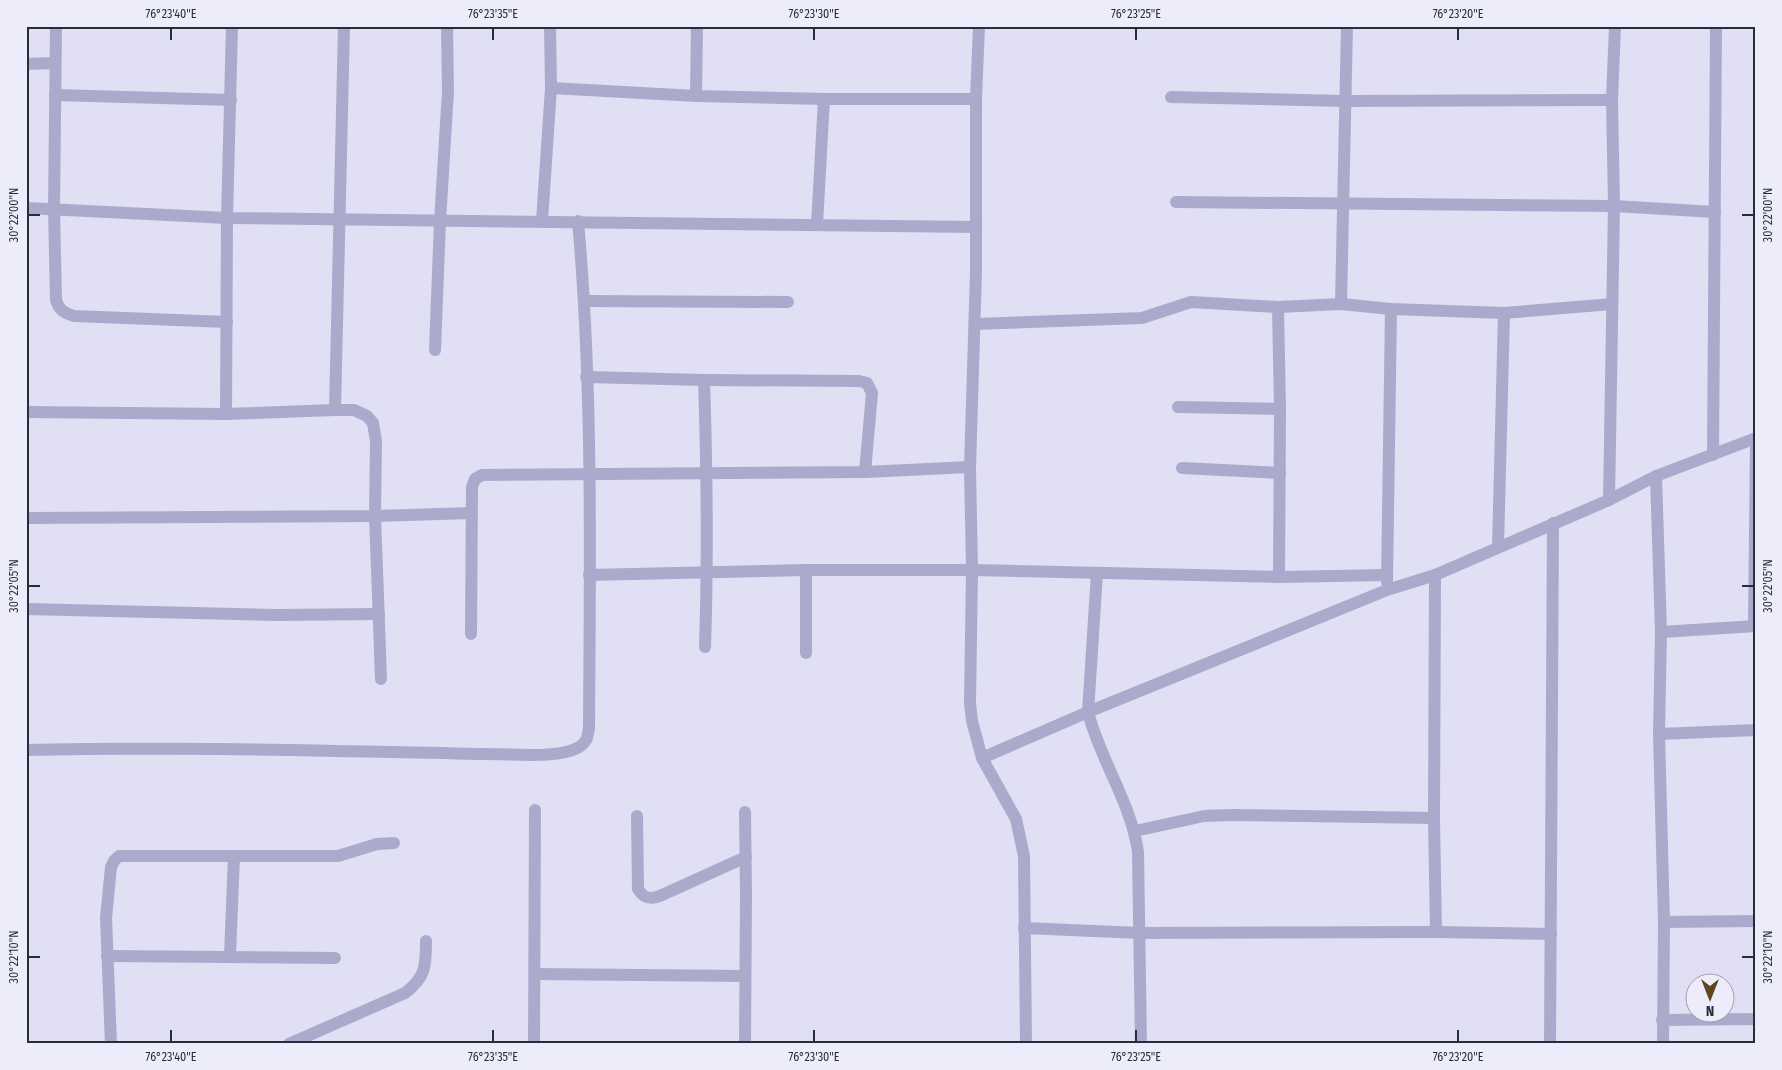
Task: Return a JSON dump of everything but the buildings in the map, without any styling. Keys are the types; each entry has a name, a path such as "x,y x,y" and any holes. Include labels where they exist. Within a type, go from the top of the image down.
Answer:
{"street":[{"path":"56,26 54,209 56,300 58,307 65,314 74,316 226,322"},
{"path":"226,414 227,218 232,26"},
{"path":"335,410 344,26"},
{"path":"435,350 448,91 447,26"},
{"path":"542,221 550,88 550,26"},
{"path":"696,96 697,26"},
{"path":"979,26 976,99 975,324 970,467 972,570 970,703 972,721 982,758 1016,820 1021,836 1024,856 1026,1044"},
{"path":"1341,304 1347,26"},
{"path":"1609,500 1614,206 1612,100 1615,26"},
{"path":"1713,455 1716,26"},
{"path":"26,64 55,63"},
{"path":"550,88 696,96 824,99 976,99"},
{"path":"55,94 231,100"},
{"path":"1171,97 1345,101 1612,100"},
{"path":"817,225 824,99"},
{"path":"1176,202 1614,206 1715,212"},
{"path":"26,208 227,218 976,227"},
{"path":"26,750 91,748 531,755 556,754 577,748 586,740 589,728 590,475 585,301 578,221"},
{"path":"585,301 788,302"},
{"path":"975,324 1142,318 1191,302 1278,307 1341,304 1391,309 1504,312 1612,304"},
{"path":"1278,307 1280,409 1279,577"},
{"path":"1387,590 1391,309"},
{"path":"1498,547 1504,312"},
{"path":"586,377 859,381 867,383 872,393 865,472"},
{"path":"704,380 707,473 705,648"},
{"path":"1178,407 1280,409"},
{"path":"26,412 226,414 354,410 367,416 373,422 376,441 376,516 381,679"},
{"path":"982,758 1088,712 1387,590 1435,575 1609,500 1656,476 1756,438 1755,626 1661,632"},
{"path":"471,634 472,487 475,480 482,475 865,472 970,467"},
{"path":"1182,468 1280,473"},
{"path":"1656,476 1661,632 1659,734 1664,922 1663,1044"},
{"path":"26,518 376,516 472,513"},
{"path":"1550,1044 1553,523"},
{"path":"590,575 806,570 972,570 1279,577 1387,575"},
{"path":"806,570 806,653"},
{"path":"1097,573 1088,712 1094,734 1130,815 1135,831 1138,852 1141,1044"},
{"path":"1435,575 1434,818 1436,932"},
{"path":"26,610 277,615 379,614"},
{"path":"1659,734 1756,730"},
{"path":"534,1044 535,810"},
{"path":"745,812 745,1044"},
{"path":"637,816 638,889 642,895 649,898 655,898 746,857"},
{"path":"1135,831 1204,816 1434,818"},
{"path":"111,1044 106,918 109,875 114,861 119,856 338,856 377,844 394,843"},
{"path":"230,956 234,856"},
{"path":"1664,922 1756,921"},
{"path":"1024,928 1140,933 1436,932 1551,934"},
{"path":"289,1044 405,992 415,985 424,972 426,941"},
{"path":"107,956 335,958"},
{"path":"535,974 745,976"},
{"path":"1662,1020 1756,1020"}]}
